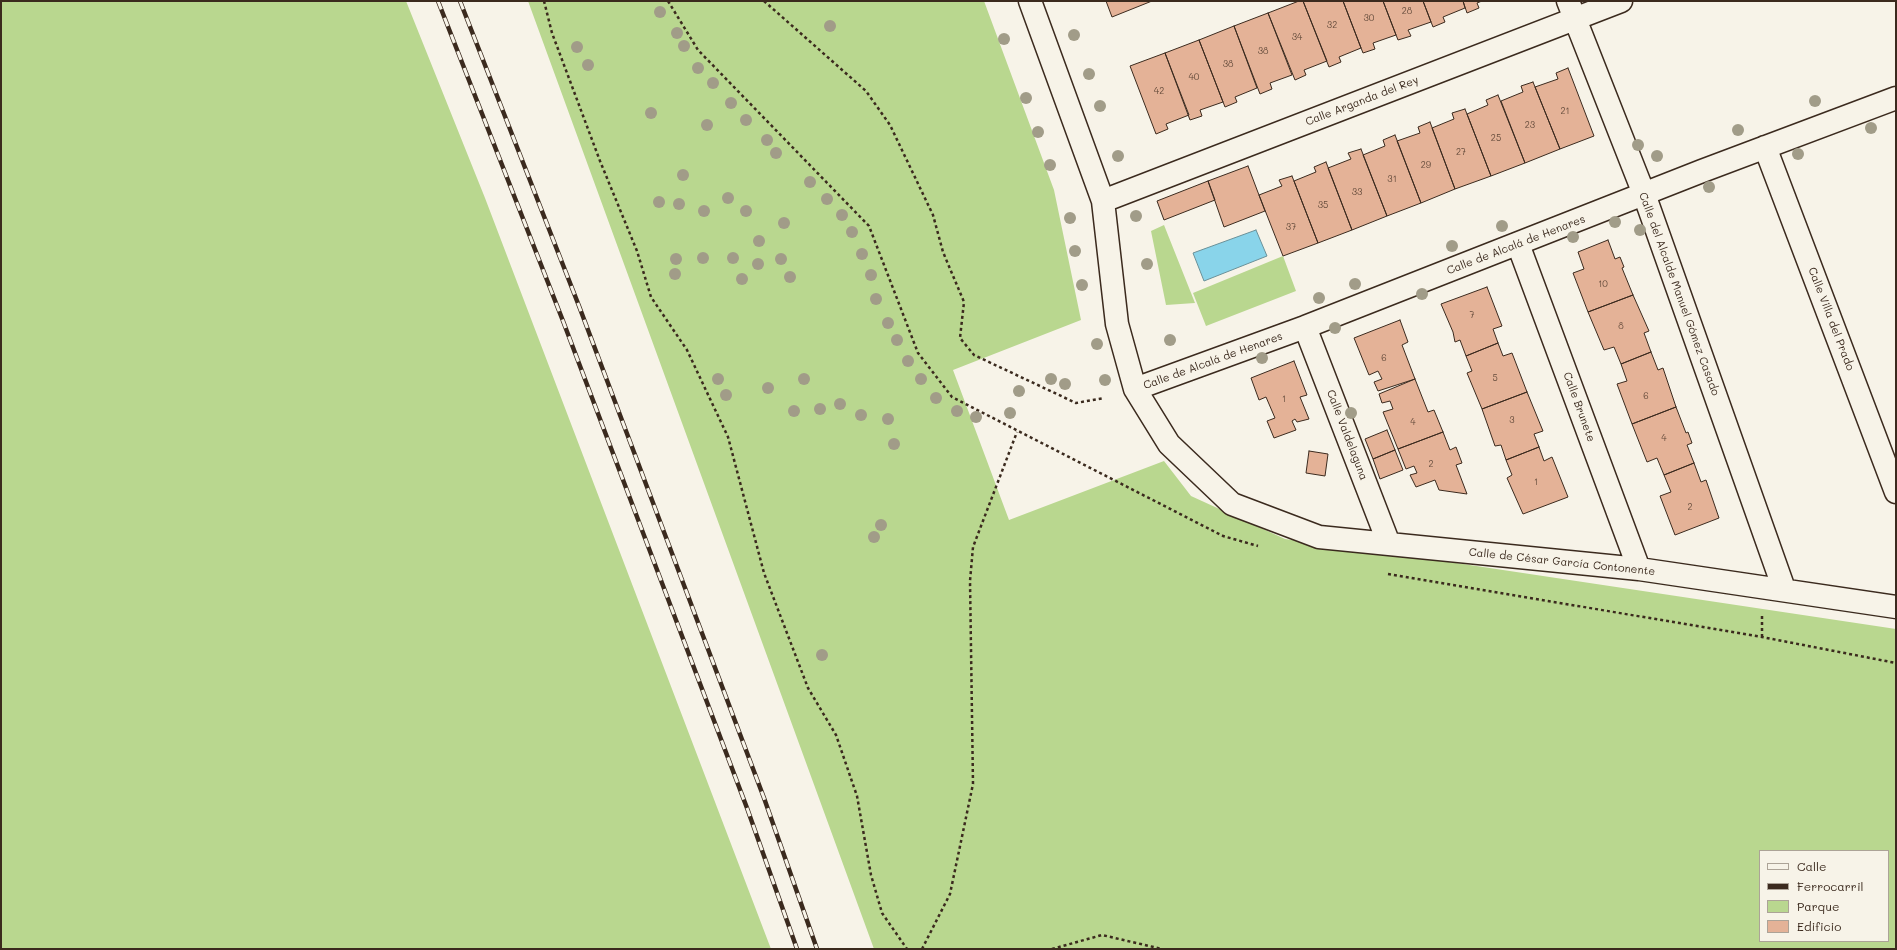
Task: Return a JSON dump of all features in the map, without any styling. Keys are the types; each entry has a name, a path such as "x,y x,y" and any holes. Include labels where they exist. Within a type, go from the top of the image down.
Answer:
{"street":[{"path":"1030,1 1102,201 1117,324 1135,389"},
{"name":"Calle Arganda del Rey","path":"1102,201 1572,10 1621,1"},
{"name":"Calle del Alcalde Manuel Gómez Casado","path":"1572,10 1644,194 1784,589"},
{"name":"Calle de Alcalá de Henares","path":"1135,389 1305,327 1765,147 1896,98"},
{"name":"Calle Villa del Prado","path":"1765,147 1896,492"},
{"name":"Calle Brunete","path":"1518,244 1639,569"},
{"name":"Calle Valdelaguna","path":"1305,327 1389,544"},
{"name":"Calle de César García Contonente","path":"1135,389 1169,444 1232,504 1319,537 1639,569 1784,589 1896,607"}],"path":[{"path":"544,1 552,33 600,161 637,251 651,298 687,350 728,437 764,573 808,688 836,735 857,796 871,875 882,913 908,949"},
{"path":"668,1 698,50 869,226 918,352 952,397 1017,432 973,547 970,581 973,784 950,894 922,949"},
{"path":"764,1 866,91 890,125 933,215 943,252 964,302 960,338 974,355 1076,403 1104,398"},
{"path":"1052,949 1102,935 1162,949"}],"green space":[{"path":"1,1 406,1 485,198 771,949 1,949"},
{"path":"528,1 984,1 1054,190 1081,320 953,370 1009,520 1164,461 1191,496 1285,539 1463,564 1896,629 1896,949 874,949"},
{"path":"1164,225 1195,303 1166,305 1151,231"},
{"path":"1283,256 1296,291 1206,326 1193,293"}],"water":[{"path":"1256,230 1267,256 1204,281 1193,253"}],"building":[{"path":"1106,1 1152,1 1112,17"},
{"path":"1299,1 1303,1 1327,61 1304,70 1306,75 1295,80 1268,13"},
{"path":"1303,1 1343,1 1361,48 1339,57 1341,62 1329,67"},
{"path":"1343,1 1383,1 1396,35 1373,43 1375,49 1363,53"},
{"path":"1383,1 1423,1 1431,22 1408,30 1411,36 1398,40"},
{"path":"1423,1 1463,1 1465,8 1443,17 1445,22 1433,27"},
{"path":"1463,1 1482,1 1477,3 1479,8 1467,13"},
{"path":"1268,13 1292,75 1270,83 1272,89 1260,94 1234,26"},
{"path":"1234,26 1257,88 1235,97 1237,102 1225,107 1199,40"},
{"path":"1199,40 1223,102 1200,110 1202,116 1190,120 1165,53"},
{"path":"1165,53 1189,115 1166,124 1168,129 1156,134 1130,66"},
{"path":"1568,68 1594,136 1560,149 1535,87 1558,79 1556,73"},
{"path":"1533,82 1560,149 1525,163 1501,101 1523,92 1521,86"},
{"path":"1498,95 1525,163 1491,176 1467,114 1488,105 1486,100"},
{"path":"1465,109 1491,176 1455,189 1432,128 1454,119 1452,113"},
{"path":"1430,122 1455,189 1421,203 1397,141 1420,133 1418,127"},
{"path":"1395,135 1421,203 1387,216 1363,155 1385,146 1383,140"},
{"path":"1361,149 1387,216 1352,230 1328,168 1351,159 1348,153"},
{"path":"1326,162 1352,230 1318,243 1294,181 1316,172 1314,167"},
{"path":"1248,166 1265,211 1224,227 1208,181"},
{"path":"1292,176 1318,243 1283,256 1259,195 1282,186 1279,180"},
{"path":"1208,181 1215,200 1164,220 1157,201"},
{"path":"1608,240 1615,259 1620,257 1624,267 1622,268 1633,295 1588,312 1573,273 1584,269 1578,252"},
{"path":"1487,287 1502,326 1493,329 1498,343 1466,356 1460,340 1455,342 1453,332 1441,304"},
{"path":"1633,295 1649,331 1644,333 1651,352 1621,364 1614,347 1604,350 1588,312"},
{"path":"1400,320 1408,342 1402,345 1415,379 1378,391 1374,382 1382,379 1378,371 1369,375 1354,338"},
{"path":"1498,343 1503,356 1512,353 1527,392 1482,409 1467,373 1472,371 1466,356"},
{"path":"1651,352 1658,370 1663,368 1676,407 1632,424 1617,384 1627,381 1621,364"},
{"path":"1294,361 1307,395 1300,397 1309,419 1297,422 1295,419 1292,421 1296,430 1274,438 1267,421 1275,418 1266,397 1259,400 1251,378"},
{"path":"1415,379 1428,412 1434,410 1443,432 1398,449 1383,412 1393,409 1390,401 1382,403 1379,394"},
{"path":"1527,392 1543,431 1534,434 1539,447 1506,460 1501,445 1495,446 1482,409"},
{"path":"1676,407 1686,433 1688,432 1692,443 1687,445 1694,463 1664,475 1657,458 1647,462 1632,424"},
{"path":"1387,430 1395,450 1373,459 1365,439"},
{"path":"1443,432 1450,450 1456,447 1462,463 1456,465 1467,494 1439,490 1435,480 1416,487 1410,475 1417,473 1414,466 1406,469 1398,449"},
{"path":"1539,447 1544,461 1552,457 1568,497 1523,514 1507,478 1512,475 1506,460"},
{"path":"1395,450 1403,470 1380,479 1373,459"},
{"path":"1309,451 1328,454 1325,476 1306,473"},
{"path":"1694,463 1701,482 1706,480 1719,518 1675,535 1660,496 1671,492 1664,475"}],"railway":[{"path":"438,1 563,321 747,808 797,949"},
{"path":"460,1 579,306 764,798 817,949"}]}
